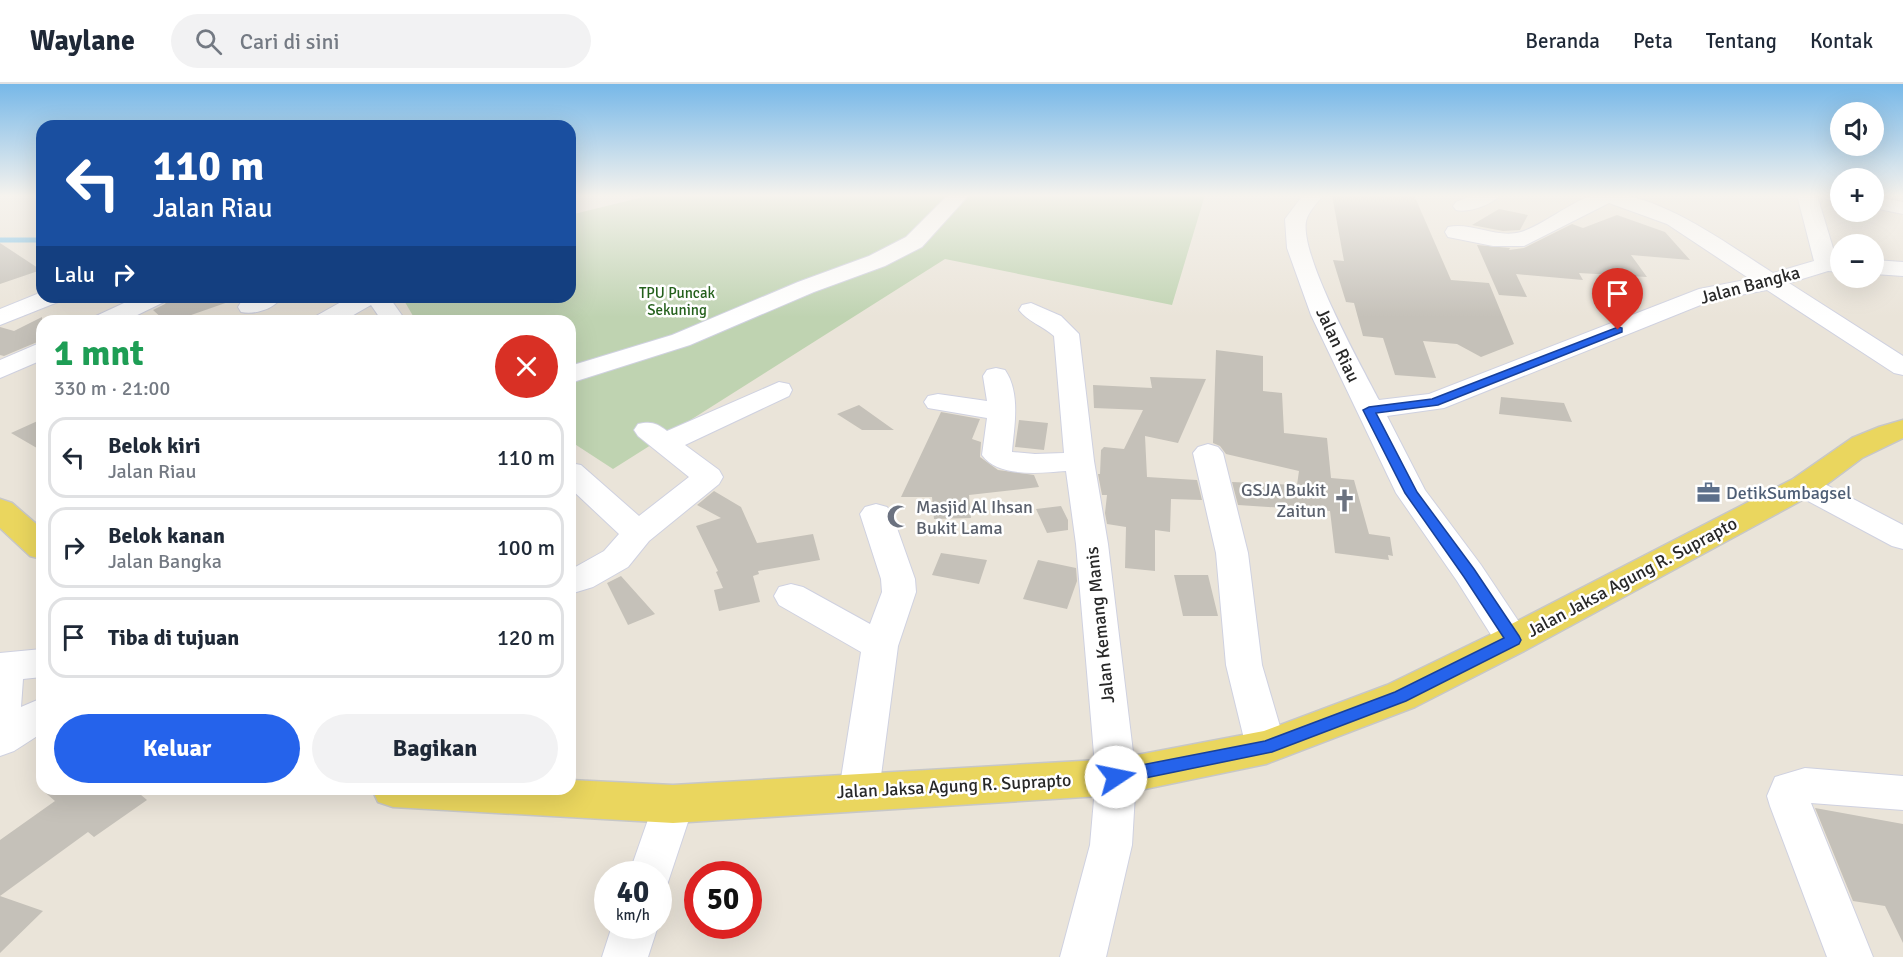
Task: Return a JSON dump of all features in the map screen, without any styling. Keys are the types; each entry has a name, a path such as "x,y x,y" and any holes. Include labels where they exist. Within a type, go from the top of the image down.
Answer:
{"main road":[{"name":"Jalan Jaksa Agung R. Suprapto","path":"505,795 673,804 1116,777 1266,747 1401,696 1514,640 1804,486 1866,442 1885,433 1903,429"},
{"path":"0,510 36,534"}],"street":[{"path":"576,373 681,340 806,287 877,261 914,242 920,236"},
{"name":"Jalan Riau","path":"1297,236 1298,248 1323,315 1411,493 1514,640"},
{"path":"1476,236 1493,239 1524,239 1530,236"},
{"path":"1698,236 1903,367"},
{"path":"1822,236 1830,256"},
{"name":"Jalan Bangka","path":"1369,410 1434,402 1707,294 1770,282 1830,265"},
{"path":"1884,268 1903,269"},
{"path":"0,318 36,303"},
{"path":"118,315 143,303"},
{"path":"336,315 358,303"},
{"name":"Jalan Kemang Manis","path":"1031,310 1052,321 1066,334 1079,461 1092,543 1116,777 1110,845 1083,957"},
{"path":"0,370 36,353"},
{"path":"996,376 1002,412 997,455 1000,458 1018,462 1079,461"},
{"path":"576,580 616,559 638,533 708,477 656,437 779,390"},
{"path":"938,402 1002,412"},
{"path":"1208,453 1232,553 1244,665 1266,747"},
{"path":"576,477 638,533"},
{"path":"1804,486 1903,538"},
{"path":"859,791 880,646 899,592 898,579 876,514"},
{"path":"791,596 880,646"},
{"path":"0,740 3,667 36,664"},
{"path":"0,740 36,717"},
{"path":"1850,957 1791,806 1788,796 1789,789 1805,785 1903,793"},
{"path":"655,861 673,804"},
{"path":"625,957 630,939"}],"green space":[{"name":"TPU Puncak Sekuning","path":"576,236 1193,236 1172,305 945,259 613,469 576,445 576,315 412,315 406,303 576,303"}],"building":[{"path":"1339,236 1432,236 1451,280 1489,283 1514,344 1481,357 1457,344 1423,341 1436,378 1395,375 1383,338 1363,336 1354,303 1346,302 1333,260 1344,261"},
{"path":"1549,236 1668,236 1690,260 1631,255 1647,277 1579,273 1583,280 1516,274 1527,297 1499,295 1477,245 1510,248 1509,250 1524,248"},
{"path":"0,243 36,267 36,272 0,284"},
{"path":"225,303 191,315 158,315 153,310 165,304"},
{"path":"36,320 36,343 4,356 0,355 0,327 14,331"},
{"path":"1216,350 1263,356 1263,391 1282,393 1284,433 1327,438 1331,478 1354,480 1369,534 1390,537 1393,556 1388,555 1389,560 1335,553 1330,511 1238,505 1232,482 1297,485 1299,471 1226,454 1220,446 1213,443"},
{"path":"1150,377 1206,379 1178,443 1145,436 1147,477 1197,480 1202,500 1171,499 1170,532 1155,530 1155,571 1125,568 1126,527 1107,524 1105,513 1107,495 1102,495 1098,474 1100,474 1101,450 1104,447 1124,449 1143,410 1094,408 1093,385 1152,388"},
{"path":"1501,397 1564,403 1572,422 1499,414"},
{"path":"859,405 894,430 862,430 837,414"},
{"path":"941,412 980,419 972,439 981,442 980,457 998,470 1034,475 1039,487 969,495 971,518 934,519 932,497 901,497"},
{"path":"1019,420 1048,423 1044,450 1015,447"},
{"path":"36,422 36,448 11,433"},
{"path":"714,491 741,507 757,543 813,534 820,560 758,571 759,574 753,576 760,602 719,611 714,590 723,588 716,572 718,571 696,526 721,518 697,505"},
{"path":"1061,506 1068,520 1068,530 1047,533 1036,509"},
{"path":"941,553 987,560 979,584 932,575"},
{"path":"1038,560 1076,568 1077,581 1067,609 1023,599"},
{"path":"1174,575 1208,575 1218,616 1183,616"},
{"path":"621,576 655,614 628,625 607,583"},
{"path":"48,795 141,795 147,800 94,837 88,832 0,896 0,840 55,801"},
{"path":"1815,808 1903,824 1903,943 1885,906 1853,901"},
{"path":"0,896 43,911 0,953"}],"waterway":[{"path":"0,240 36,240"}],"place":[{"name":"DetikSumbagsel","path":"1708,493"},
{"name":"GSJA Bukit Zaitun","path":"1344,500"},
{"name":"Masjid Al Ihsan Bukit Lama","path":"898,517"}],"route":[{"path":"1116,777 1266,747 1401,696 1514,640 1411,493 1369,410 1434,402 1618,330"}]}
